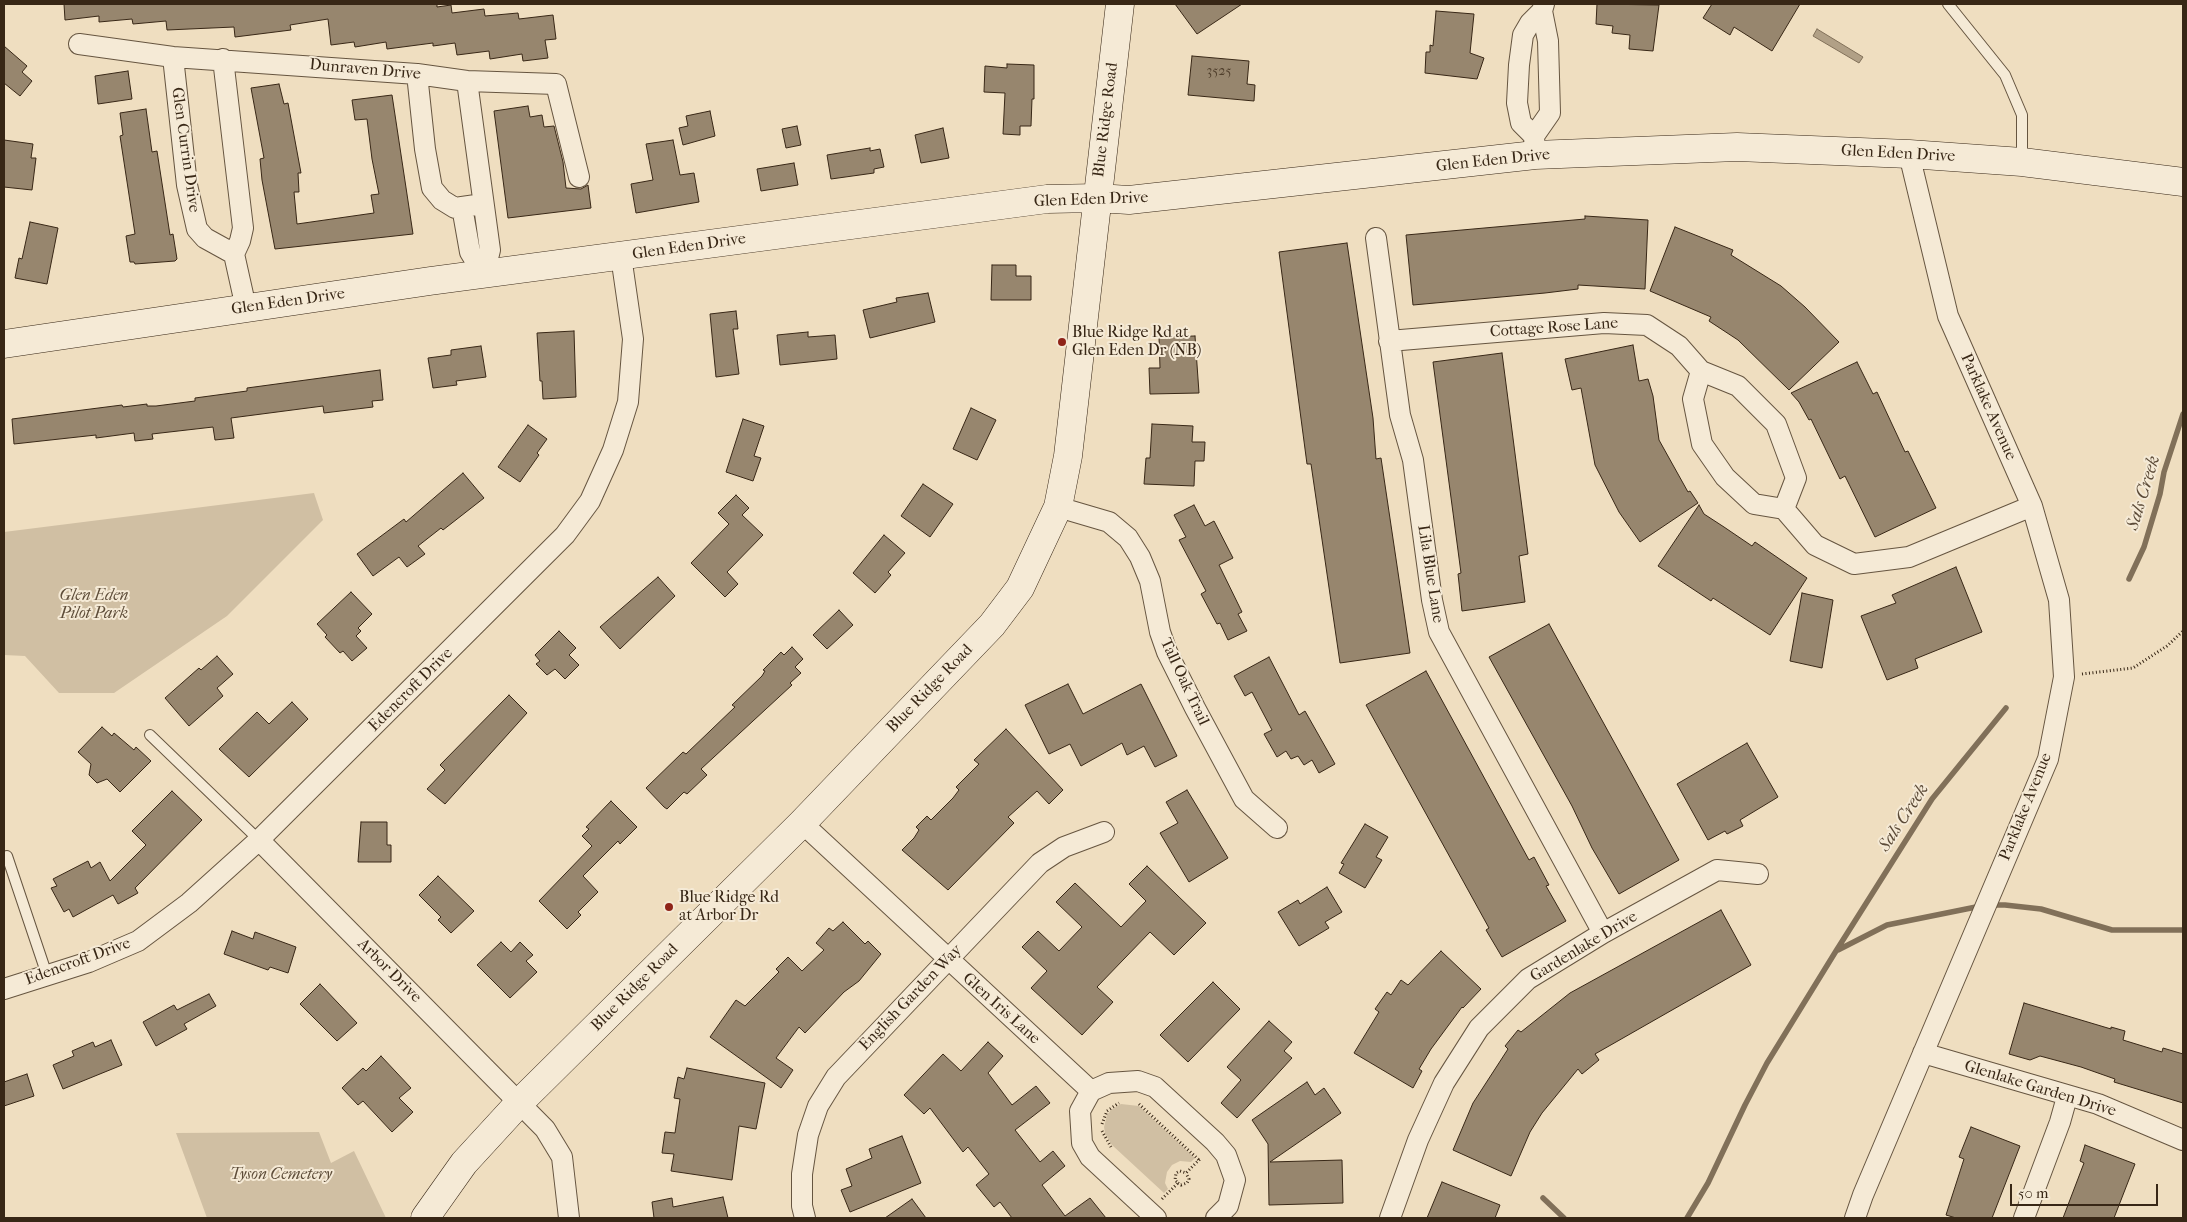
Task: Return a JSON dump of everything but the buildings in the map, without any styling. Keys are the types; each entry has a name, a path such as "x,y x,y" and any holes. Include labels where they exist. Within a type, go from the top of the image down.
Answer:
{"main road":[{"name":"Blue Ridge Road","path":"425,1218 464,1163 520,1102 802,823 992,625 1020,588 1058,507 1068,456 1096,198 1105,149 1120,4"},
{"name":"Glen Eden Drive","path":"4,344 246,308 1047,199 1096,198 1129,200 1314,178 1502,161 1535,146 1737,147 1909,154 2022,162 2183,182"}],"street":[{"path":"1535,146 1550,113 1548,41 1543,7"},
{"path":"1535,146 1521,122 1518,103 1519,65 1523,35 1543,7"},
{"name":"Dunraven Drive","path":"79,44 173,57 417,74 467,81 556,84 579,177"},
{"name":"Glen Currin Drive","path":"173,57 187,185 197,229 206,238 234,254"},
{"path":"222,59 243,228 234,254 246,308"},
{"path":"417,74 425,149 432,188 442,200 455,208 483,204"},
{"path":"467,81 490,250 484,275"},
{"name":"Parklake Avenue","path":"1855,1218 1863,1195 2048,759 2064,677 2059,600 2032,506 1948,316 1909,154"},
{"path":"462,207 470,252 484,275"},
{"name":"Lila Blue Lane","path":"1376,238 1400,415 1413,460 1432,600 1439,632 1603,933"},
{"name":"Edencroft Drive","path":"4,989 89,962 138,941 189,902 259,840 565,535 590,501 613,450 628,402 633,339 621,256"},
{"name":"Cottage Rose Lane","path":"1389,341 1604,323 1647,325 1679,346 1701,372 1738,386 1776,424 1796,478 1784,509"},
{"path":"1701,372 1693,400 1702,444 1725,477 1754,504 1784,509 1815,545 1854,564 1909,557 2032,506"},
{"name":"Tall Oak Trail","path":"1058,507 1109,522 1128,538 1140,557 1150,581 1160,632 1167,652 1195,708 1244,798 1277,828"},
{"name":"Glen Iris Lane","path":"802,823 947,960 1091,1091"},
{"name":"English Garden Way","path":"805,1218 802,1206 802,1174 808,1135 818,1106 836,1077 1040,863 1064,847 1104,832"},
{"name":"Arbor Drive","path":"259,840 545,1129 562,1157 568,1218"},
{"name":"Gardenlake Drive","path":"1390,1218 1418,1140 1444,1083 1479,1028 1528,979 1603,933 1717,870 1758,874"},
{"name":"Glenlake Garden Drive","path":"1923,1053 2067,1097 2098,1104 2183,1140"},
{"path":"1153,1215 1090,1157 1082,1143 1080,1111 1091,1091 1109,1083 1122,1080 1138,1081 1155,1087 1216,1142 1226,1155 1235,1180 1228,1206 1216,1218"},
{"path":"2024,1218 2060,1122 2067,1097"}],"lane":[{"path":"1948,4 2005,75 2022,115 2022,162"},
{"path":"150,735 259,840"},
{"path":"7,856 47,975"}],"path":[{"path":"2064,677 2133,668 2167,646 2183,631"},
{"path":"1112,1148 1103,1133 1103,1122 1110,1108 1125,1102"},
{"path":"1133,1102 1142,1105 1199,1160"},
{"path":"1186,1173 1216,1142"},
{"path":"1180,1171 1186,1173 1189,1179 1187,1183 1181,1185 1175,1180 1176,1173 1180,1171"},
{"path":"1153,1215 1165,1197 1178,1183"},
{"path":"1158,1191 1165,1197"}],"green space":[{"name":"Glen Eden Pilot Park","path":"314,493 323,520 227,616 114,693 59,693 25,656 4,655 4,532"},
{"path":"1121,1104 1139,1106 1195,1158 1191,1162 1180,1161 1172,1165 1167,1172 1165,1183 1168,1189 1164,1193 1112,1145 1105,1133 1104,1127 1107,1115"},
{"name":"Tyson Cemetery","path":"319,1132 331,1163 354,1151 386,1218 207,1218 176,1133"}],"shaded area":[{"path":"1817,29 1863,57 1859,63 1813,36"}],"waterway":[{"name":"Sals Creek","path":"2129,579 2144,547 2160,494 2164,472 2183,414"},
{"path":"1687,1218 1708,1183 1767,1063 1836,951 1932,799 2006,708"},
{"path":"1990,905 2041,909 2112,930 2183,930"},
{"path":"1838,950 1887,925 1981,906"},
{"path":"1543,1198 1564,1218"}],"place":[{"name":"Blue Ridge Rd at Glen Eden Dr (NB)","path":"1062,342"},
{"name":"Blue Ridge Rd at Arbor Dr","path":"669,907"}]}
